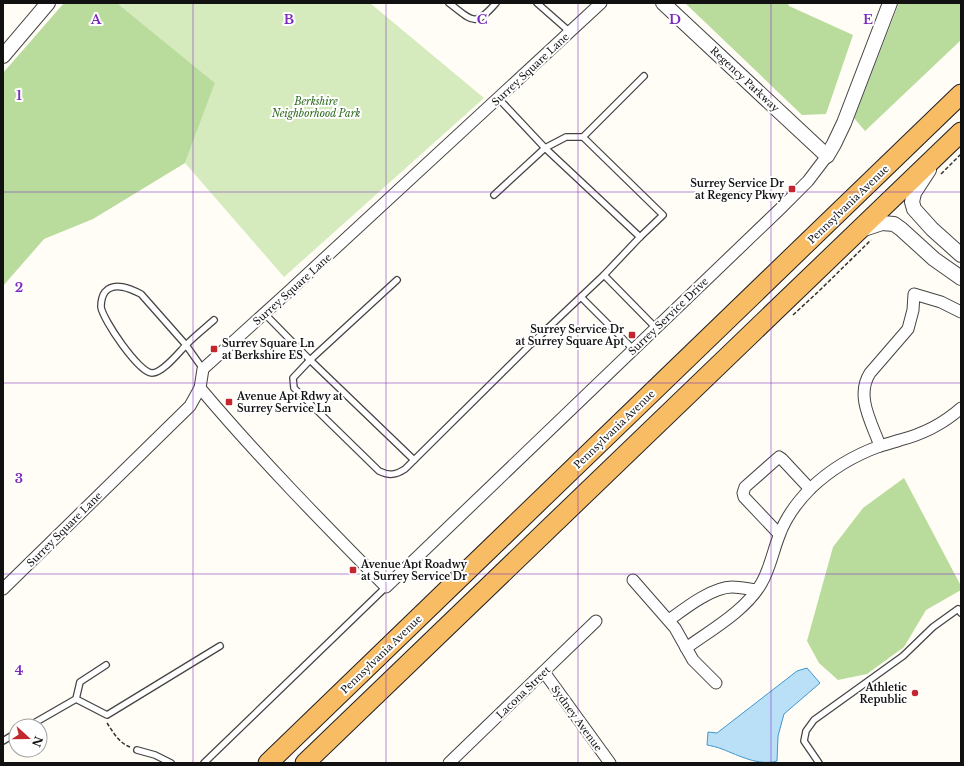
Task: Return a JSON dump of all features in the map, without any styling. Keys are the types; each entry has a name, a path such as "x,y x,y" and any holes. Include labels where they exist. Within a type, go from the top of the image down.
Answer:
{"highway":[{"name":"Pennsylvania Avenue","path":"268,763 961,94"},
{"path":"306,763 961,132"}],"street":[{"path":"3,56 48,3"},
{"name":"Surrey Square Lane","path":"3,589 190,406 200,388 203,369 499,99 601,3"},
{"name":"Regency Parkway","path":"663,3 827,156"},
{"name":"Surrey Service Drive","path":"386,587 797,192 814,173 827,156 844,123 890,3"},
{"path":"942,150 914,193 913,206 917,213 932,229 961,255"},
{"path":"858,231 882,223 894,224 901,228 934,259 961,278"},
{"path":"880,446 865,402 864,390 866,381 870,373 908,329 913,310 914,294 941,302 961,312"},
{"path":"200,388 284,482 386,587"},
{"path":"686,648 737,611 756,590 764,579 779,534 793,510 810,489 820,480 847,462 880,446 932,429 961,408"},
{"path":"779,534 744,497 743,493 745,487 779,457 810,489"},
{"path":"633,580 669,620 697,665 716,683"},
{"path":"669,620 693,602 721,589 733,587 756,590"},
{"name":"Lacona Street","path":"449,763 596,621"},
{"name":"Sydney Avenue","path":"544,672 610,763"}],"lane":[{"path":"449,3 469,19 475,20 482,18 496,3"},
{"path":"537,3 570,32"},
{"path":"583,137 644,76"},
{"path":"499,99 545,148 640,237"},
{"path":"397,280 310,360 293,378 294,388 379,471 386,474 397,474 405,469 530,345 604,275 663,215 583,137 566,136 545,148 494,195"},
{"path":"604,275 656,328"},
{"path":"203,369 186,345 141,294 134,290 112,287 103,295 101,301 101,307 106,320 122,344 142,368 152,373 158,371 169,363 186,345 214,320"},
{"path":"581,297 633,349"},
{"path":"264,313 310,360 414,460"},
{"path":"204,763 386,587"},
{"path":"819,763 804,741 806,731 814,720 903,656 933,627 958,610 961,613"},
{"path":"76,699 107,715 220,646"},
{"path":"43,718 76,699 80,682 106,665"},
{"path":"136,749 155,755 171,763"}],"path":[{"path":"106,721 114,735 122,743 128,747 136,749"}],"green space":[{"path":"64,3 117,3 215,83 185,163 93,219 44,239 3,286 3,73"},
{"name":"Berkshire Neighborhood Park","path":"117,3 370,3 484,98 284,277 185,163 215,83"},
{"path":"685,3 788,3 789,6 853,35 826,114 802,115"},
{"path":"899,3 961,3 961,40 865,131 854,118"},
{"path":"904,478 961,586 961,590 926,610 904,647 867,674 838,680 819,663 807,641 833,547 863,508"}],"water":[{"path":"807,668 820,683 784,714 778,736 777,761 756,761 707,745 708,732 717,733 797,671"}],"place":[{"name":"Surrey Service Dr at Regency Pkwy","path":"792,189"},
{"name":"Surrey Service Dr at Surrey Square Apt","path":"632,335"},
{"name":"Surrey Square Ln at Berkshire ES","path":"214,349"},
{"name":"Avenue Apt Rdwy at Surrey Service Ln","path":"229,402"},
{"name":"Avenue Apt Roadwy at Surrey Service Dr","path":"353,570"},
{"name":"Athletic Republic","path":"915,693"}]}
